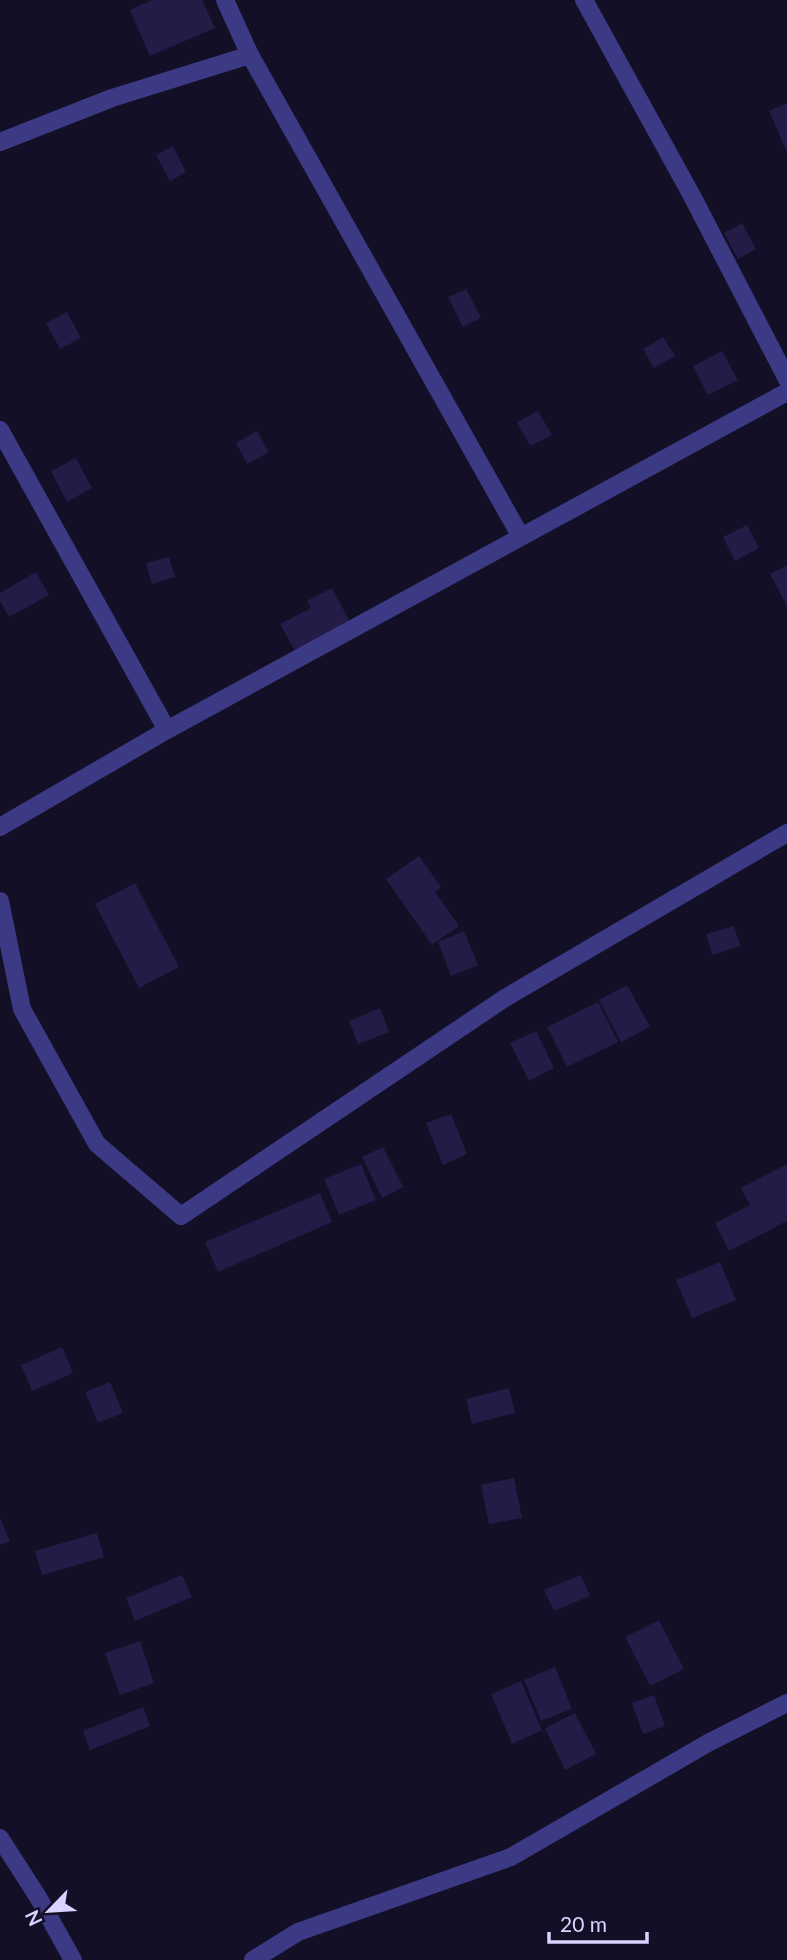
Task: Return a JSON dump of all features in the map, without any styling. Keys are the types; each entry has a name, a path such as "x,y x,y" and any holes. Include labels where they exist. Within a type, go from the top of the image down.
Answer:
{"street":[{"path":"225,0 250,55 521,537"},
{"path":"584,0 691,194 787,379"},
{"path":"0,142 112,98 250,55"},
{"path":"0,827 167,730 787,392"},
{"path":"0,430 167,730"},
{"path":"0,901 22,1009 97,1143 181,1216 505,998 787,833"},
{"path":"253,1960 298,1932 511,1857 708,1743 787,1703"},
{"path":"0,1838 38,1897 73,1960"}],"building":[{"path":"152,0 202,0 215,28 150,56 130,10"},
{"path":"787,103 787,152 769,111"},
{"path":"173,146 186,172 170,181 156,155"},
{"path":"742,223 756,249 738,259 724,233"},
{"path":"466,289 481,318 463,327 448,297"},
{"path":"67,312 81,338 60,349 46,323"},
{"path":"663,337 675,356 654,368 643,349"},
{"path":"722,351 738,380 708,395 693,366"},
{"path":"538,411 552,435 530,446 517,422"},
{"path":"257,431 269,452 247,464 236,443"},
{"path":"76,458 92,488 67,502 51,471"},
{"path":"747,525 759,548 735,561 723,537"},
{"path":"169,557 175,577 152,584 146,563"},
{"path":"787,565 787,606 770,574"},
{"path":"36,572 49,595 9,617 0,601 0,593"},
{"path":"332,588 357,635 302,664 280,624 311,608 307,601"},
{"path":"419,856 441,887 435,892 459,926 432,945 386,879"},
{"path":"135,883 179,967 139,988 95,904"},
{"path":"734,926 740,946 712,955 706,934"},
{"path":"464,931 478,965 451,976 438,942"},
{"path":"627,985 650,1027 621,1042 599,1000"},
{"path":"598,1002 618,1042 567,1067 547,1027"},
{"path":"380,1008 389,1032 358,1044 349,1021"},
{"path":"536,1031 554,1068 529,1081 510,1043"},
{"path":"451,1114 467,1154 443,1165 426,1123"},
{"path":"383,1147 403,1187 382,1198 362,1157"},
{"path":"361,1164 376,1200 339,1215 324,1179"},
{"path":"787,1164 787,1221 729,1251 715,1223 750,1205 741,1188"},
{"path":"320,1193 332,1222 218,1272 205,1242"},
{"path":"720,1262 736,1300 692,1318 676,1280"},
{"path":"62,1347 73,1373 32,1391 21,1365"},
{"path":"110,1382 123,1413 98,1423 85,1392"},
{"path":"509,1388 515,1413 472,1424 466,1399"},
{"path":"514,1478 522,1518 489,1524 481,1485"},
{"path":"0,1518 10,1541 0,1545"},
{"path":"97,1533 104,1557 42,1575 35,1551"},
{"path":"182,1575 192,1597 135,1621 126,1598"},
{"path":"581,1575 590,1596 554,1611 544,1590"},
{"path":"659,1620 684,1669 650,1686 625,1637"},
{"path":"140,1641 154,1683 120,1695 105,1653"},
{"path":"555,1667 572,1709 541,1721 524,1680"},
{"path":"521,1681 542,1730 512,1744 491,1694"},
{"path":"654,1695 665,1726 643,1734 632,1703"},
{"path":"143,1707 150,1726 90,1750 83,1731"},
{"path":"575,1713 596,1754 565,1770 545,1728"}]}
